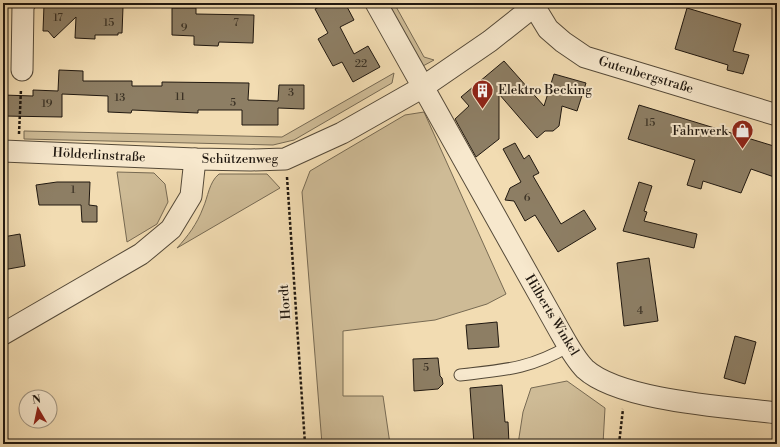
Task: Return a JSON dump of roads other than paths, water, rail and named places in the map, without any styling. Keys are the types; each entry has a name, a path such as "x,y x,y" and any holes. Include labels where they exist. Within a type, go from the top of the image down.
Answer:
{"street":[{"path":"22,70 23,5 25,3"},
{"name":"Hilberts Winkel","path":"376,3 569,346 585,369 602,381 626,390 672,399 777,413"},
{"name":"Schützenweg","path":"3,334 141,254 171,229 192,196 196,159 285,159 342,133 423,88 490,41 536,5"},
{"name":"Gutenbergstraße","path":"536,5 548,28 563,42 586,57 777,115"},
{"name":"Hölderlinstraße","path":"11,151 196,159"}],"lane":[{"path":"460,375 530,365 551,357 569,346"}],"place":[{"name":"Elektro Becking","path":"483,110"},
{"name":"Fahrwerk","path":"743,150"}]}
